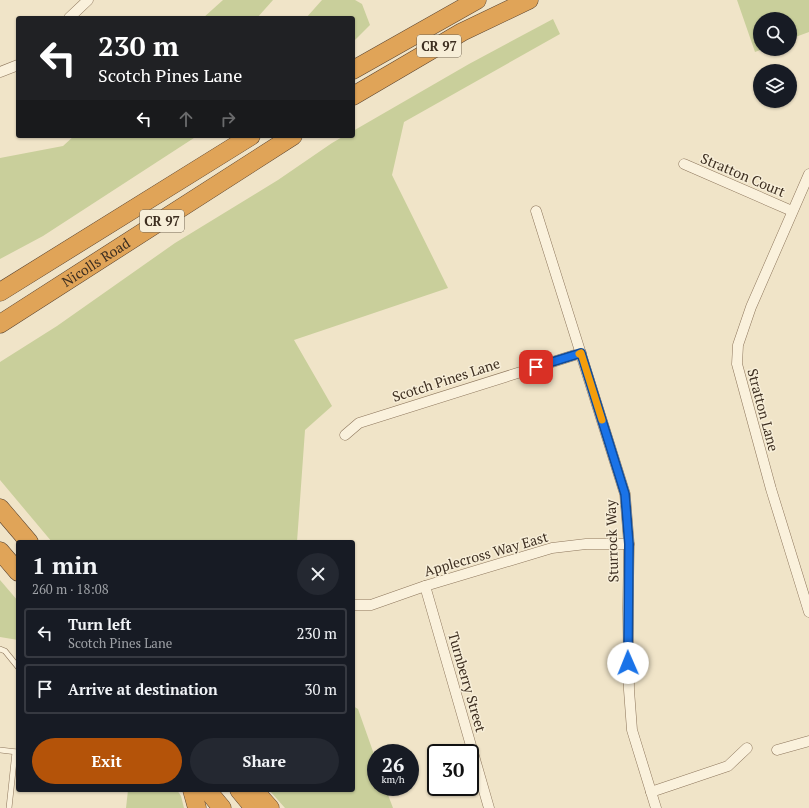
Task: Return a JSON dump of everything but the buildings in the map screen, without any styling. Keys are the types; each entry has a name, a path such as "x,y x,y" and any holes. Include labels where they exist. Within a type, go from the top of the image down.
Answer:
{"highway":[{"name":"CR 97","path":"355,69 477,0"},
{"name":"CR 97","path":"355,95 462,32 529,0"},
{"name":"Nicolls Road","path":"0,292 248,138"},
{"name":"Nicolls Road","path":"1,324 290,138"},
{"path":"0,508 27,540"},
{"path":"0,551 16,570"},
{"path":"193,792 197,808"},
{"path":"209,792 222,808"},
{"path":"241,792 254,808"},
{"path":"256,792 270,808"}],"street":[{"path":"71,16 88,0"},
{"path":"0,72 16,66"},
{"name":"Stratton Court","path":"684,164 792,211"},
{"name":"Stratton Lane","path":"809,174 751,307 738,345 737,364 771,489 809,612"},
{"name":"Sturrock Way","path":"536,211 625,494 629,544 629,690 632,730 656,808"},
{"name":"Scotch Pines Lane","path":"345,435 359,423 581,353"},
{"name":"Applecross Way East","path":"355,605 371,605 425,586 552,548 586,544 629,544"},
{"name":"Turnberry Street","path":"425,586 489,808"},
{"path":"777,750 809,741"},
{"path":"651,792 728,766 747,748"}],"lane":[{"path":"0,649 5,651 16,665"},
{"path":"0,750 16,752"},
{"path":"9,808 16,759"}],"green space":[{"path":"223,0 273,0 259,16 205,16"},
{"path":"322,0 355,0 362,4 370,25 355,40 355,16 308,16"},
{"path":"737,0 809,0 809,32 797,36 797,12 753,12 753,46"},
{"path":"553,19 560,34 404,122 392,175 448,288 294,340 332,406 305,430 297,540 50,540 0,480 0,362 57,326 175,243 278,180 332,143 341,138 355,138 355,130 469,64"},
{"path":"72,138 194,138 43,236 0,259 0,158 63,146"},
{"path":"0,580 16,599 16,640 0,637"},
{"path":"355,707 358,709 370,744 367,744 367,796 388,796 393,808 285,808 271,792 355,792"},
{"path":"128,792 178,792 184,808 126,808"}],"slow traffic":[{"path":"579,354 581,353 602,420"}],"route":[{"path":"536,367 581,353 625,494 629,544 628,663"}]}
